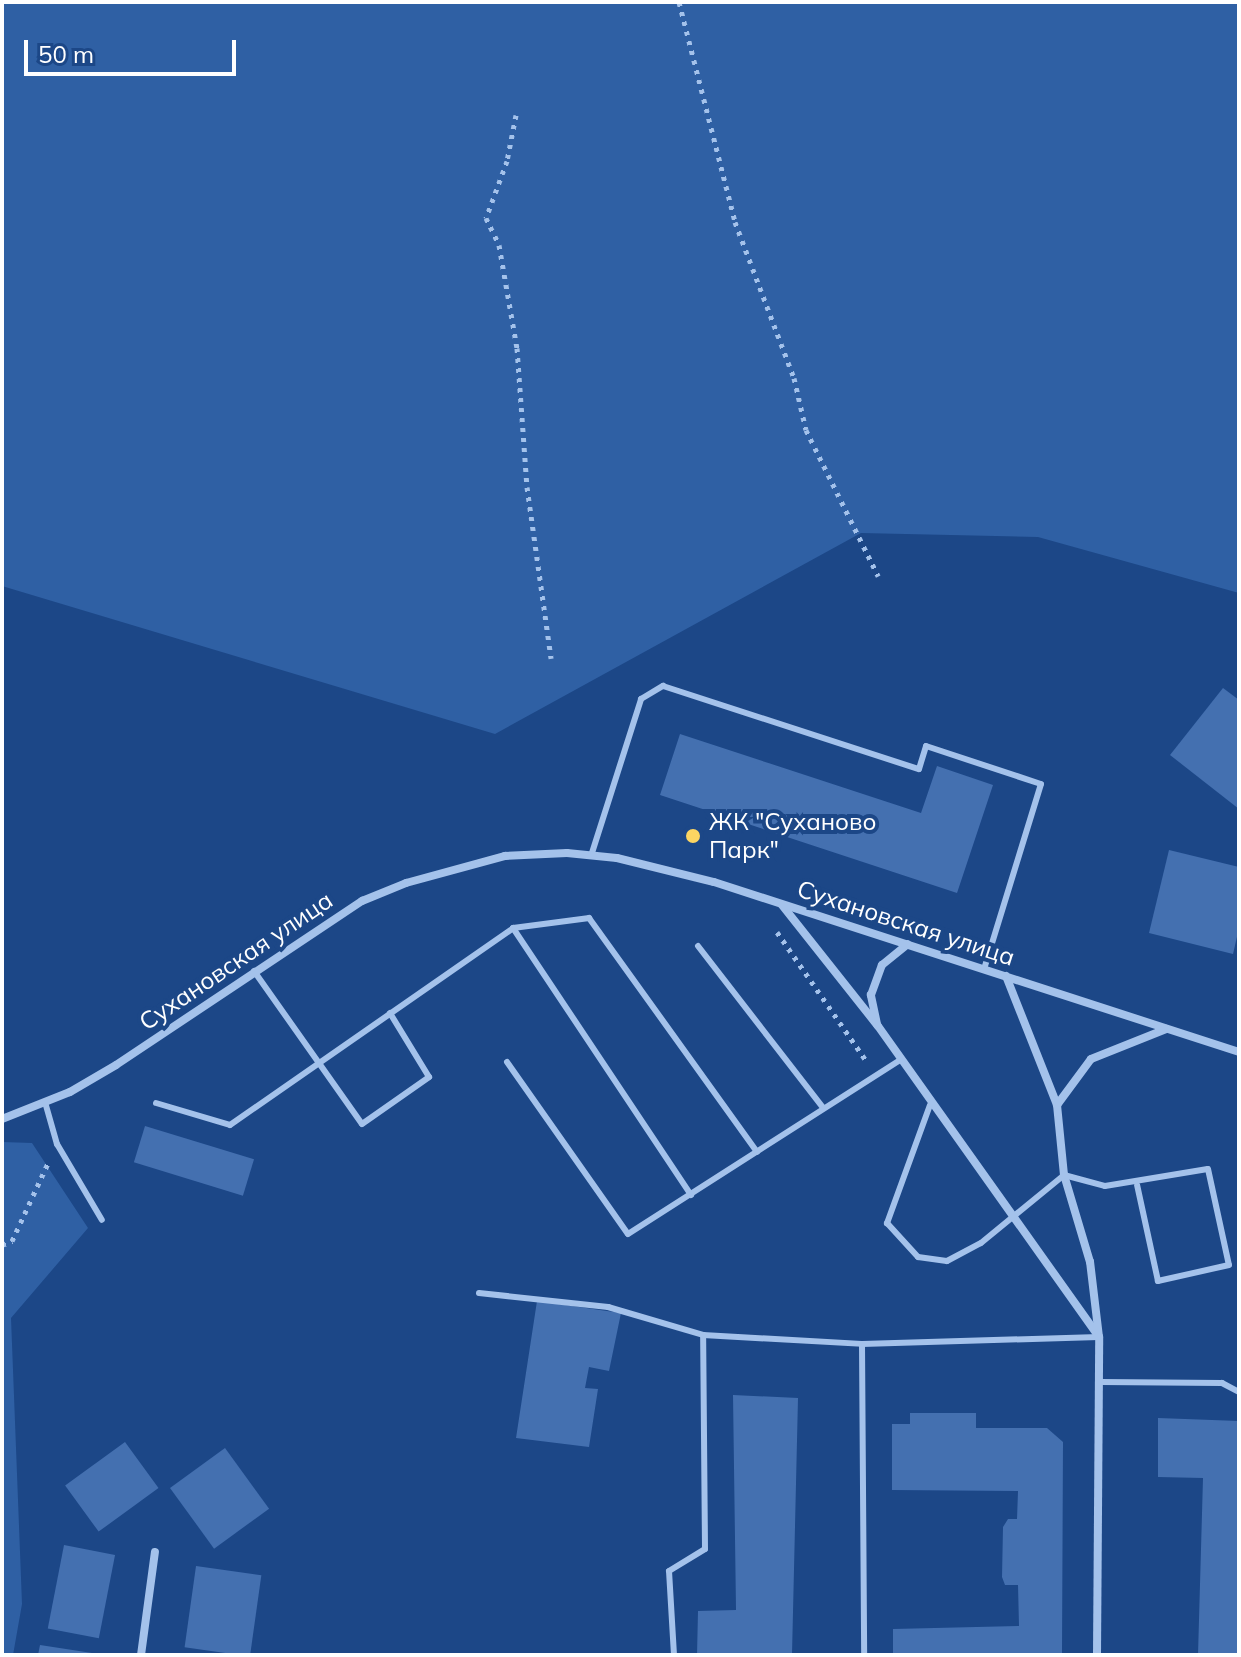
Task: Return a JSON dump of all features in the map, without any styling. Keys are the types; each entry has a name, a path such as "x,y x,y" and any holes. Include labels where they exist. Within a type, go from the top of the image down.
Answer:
{"street":[{"name":"Сухановская улица","path":"2,1119 45,1102 116,1065 362,901 406,883 505,856 591,856 699,878 1239,1052"},
{"path":"781,904 878,1026 1009,1217 1099,1337"},
{"path":"878,1026 871,995 882,965 908,944"},
{"path":"1006,976 1057,1105 1064,1175 1090,1262 1101,1382 1097,1655"},
{"path":"1057,1105 1091,1059 1167,1029"},
{"path":"141,1655 155,1552"}],"lane":[{"path":"591,856 641,699 663,686 919,769 926,746 1041,784 984,969"},
{"path":"156,1103 230,1125 318,1060 513,928 589,918 757,1152"},
{"path":"513,928 691,1195"},
{"path":"698,946 823,1108"},
{"path":"254,971 362,1124 429,1077 390,1013"},
{"path":"507,1062 628,1234 900,1060"},
{"path":"45,1102 57,1144 102,1220"},
{"path":"930,1105 887,1223 918,1257 947,1261 981,1243 1064,1175 1105,1186 1137,1185 1208,1169 1229,1265 1158,1281 1137,1185"},
{"path":"479,1293 608,1307 703,1335 862,1344 1099,1337"},
{"path":"674,1655 669,1571 705,1549 703,1335"},
{"path":"862,1344 864,1655"},
{"path":"1101,1382 1222,1383 1239,1392"}],"path":[{"path":"679,2 735,222 794,378 806,430 878,576"},
{"path":"516,115 507,161 486,218 499,245 517,348 527,487 551,658"},
{"path":"769,920 876,1074"},
{"path":"2,1245 12,1241 57,1144"}],"shaded area":[{"path":"2,2 1239,2 1239,593 1038,537 861,533 495,734 2,586"},
{"path":"2,1142 32,1143 88,1228 11,1318 22,1604 13,1655 2,1655"}],"building":[{"path":"1223,688 1239,700 1239,809 1170,755"},
{"path":"680,734 921,813 937,766 993,785 957,893 660,795"},
{"path":"1169,850 1239,867 1239,928 1233,954 1149,933"},
{"path":"145,1126 254,1159 243,1196 134,1162"},
{"path":"537,1301 621,1313 609,1371 589,1367 585,1388 598,1389 589,1447 516,1438"},
{"path":"733,1395 798,1398 792,1655 697,1655 698,1611 736,1610"},
{"path":"910,1413 976,1413 976,1428 1047,1428 1063,1442 1062,1655 893,1655 893,1629 1019,1626 1018,1585 1005,1585 1002,1577 1003,1527 1008,1519 1017,1519 1018,1491 892,1490 892,1424 910,1424"},
{"path":"1158,1418 1239,1421 1239,1655 1198,1655 1203,1478 1158,1477"},
{"path":"125,1442 159,1488 99,1532 65,1485"},
{"path":"225,1448 269,1509 214,1549 170,1488"},
{"path":"64,1545 115,1555 99,1638 48,1628"},
{"path":"196,1566 261,1575 250,1655 185,1647"},
{"path":"40,1645 92,1653 38,1655"}],"place":[{"name":"ЖК \"Суханово Парк\"","path":"693,836"}]}
